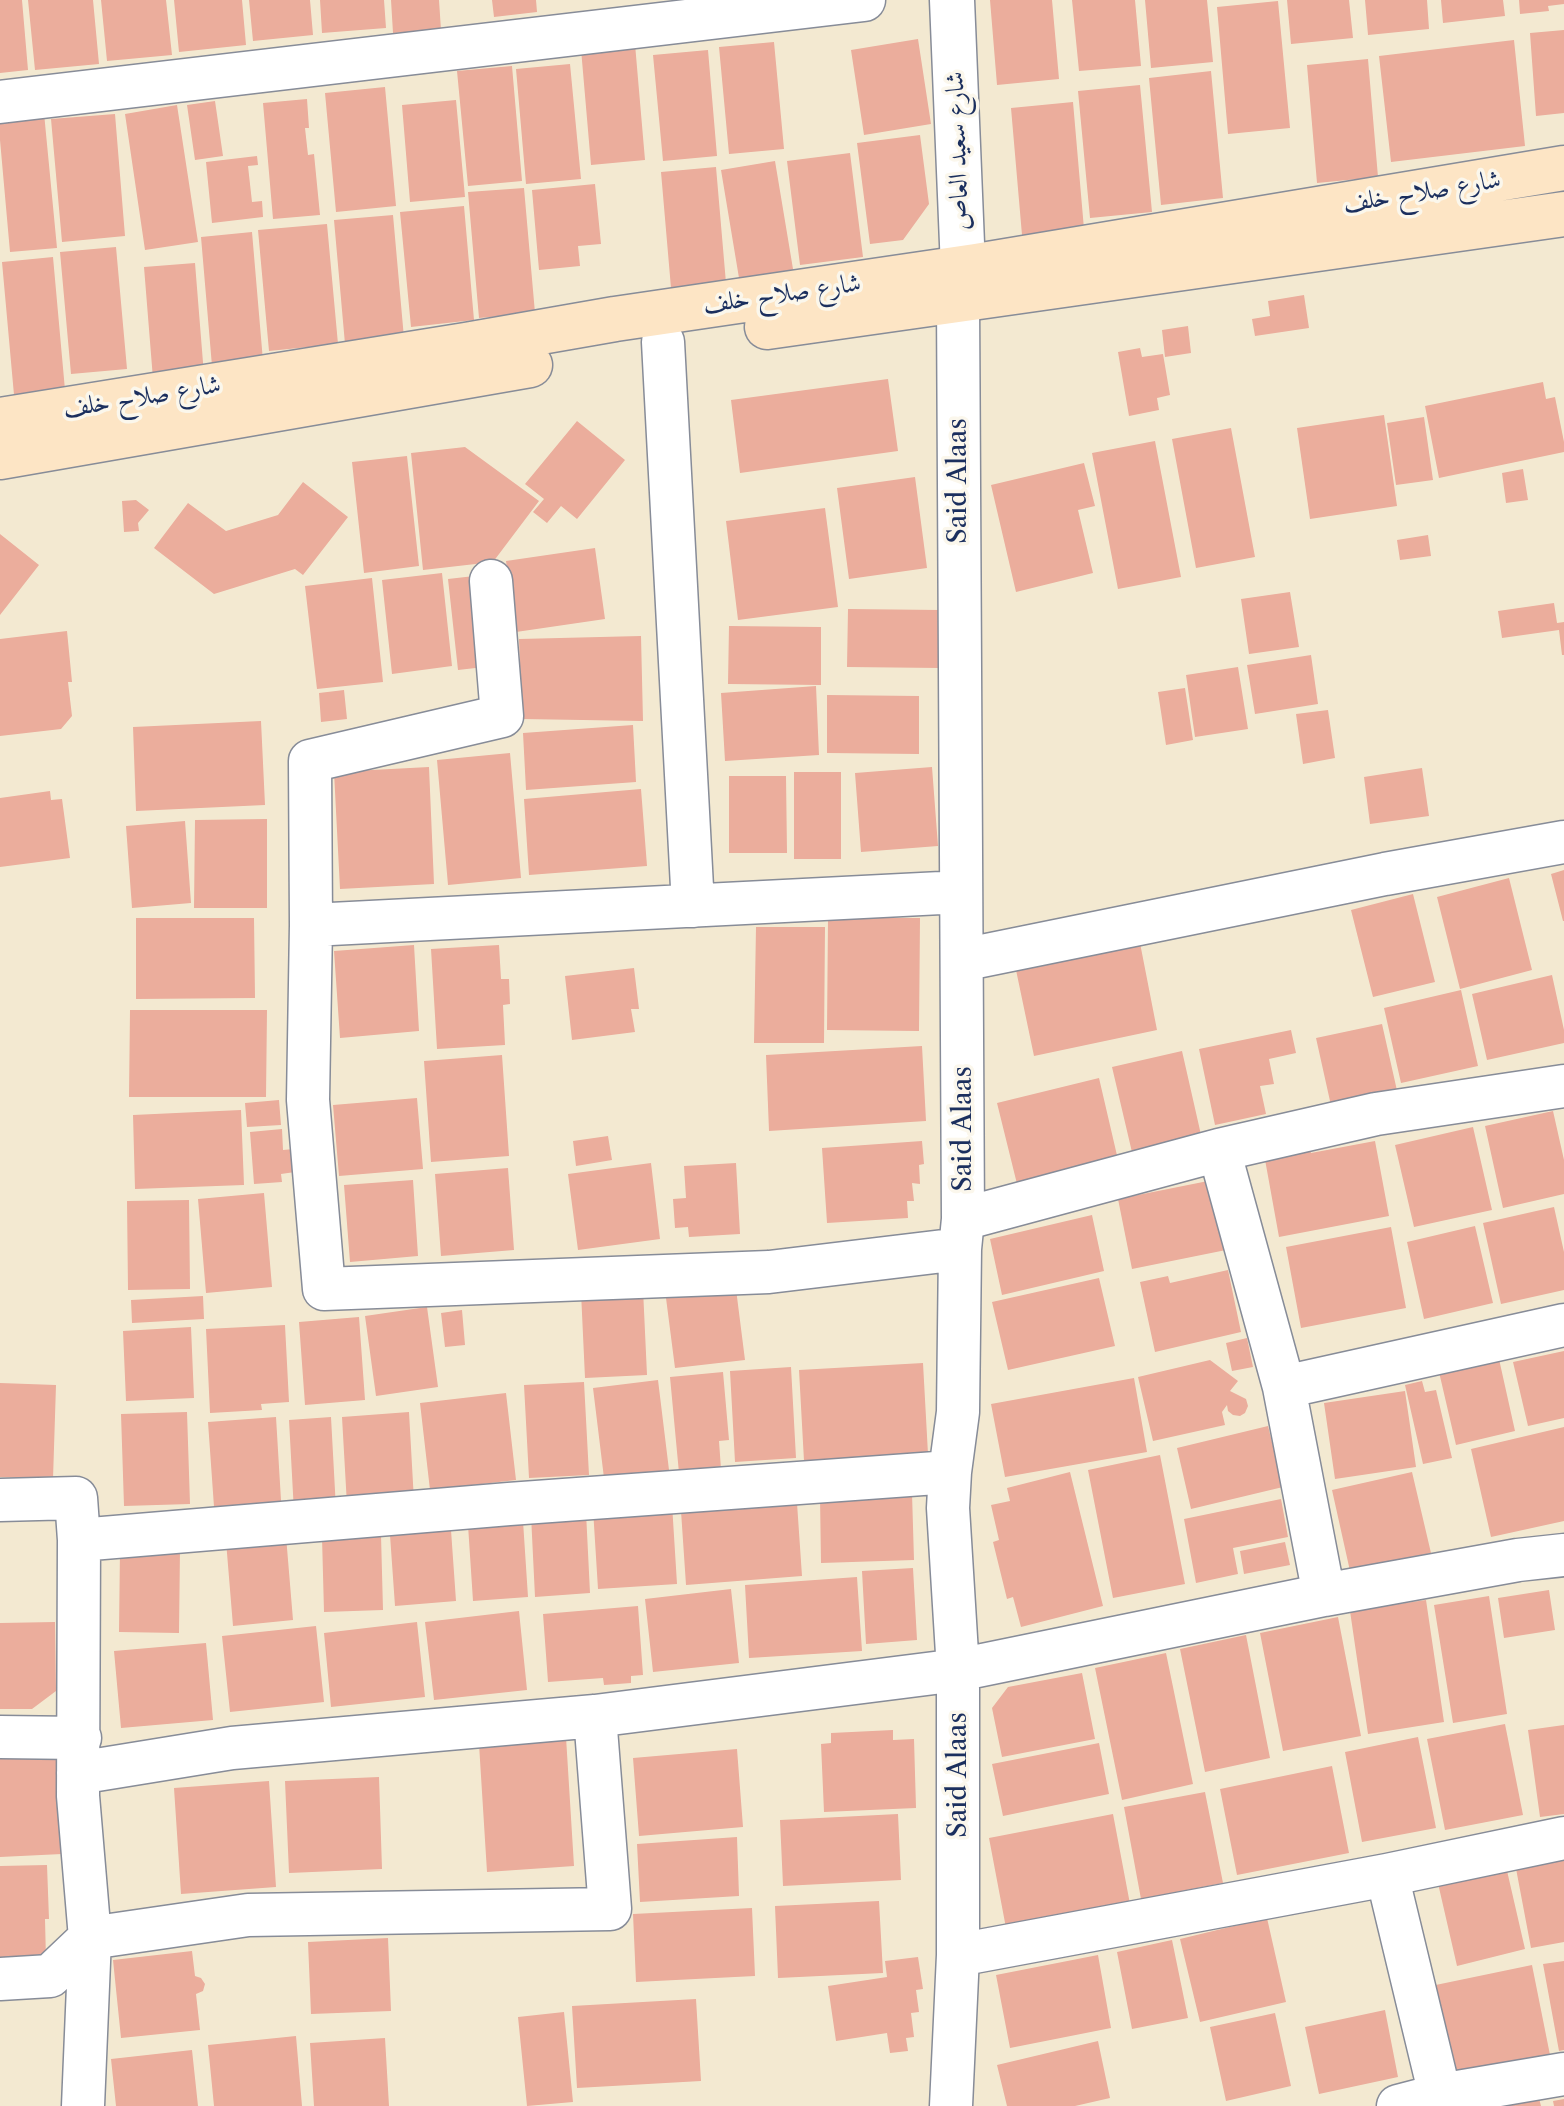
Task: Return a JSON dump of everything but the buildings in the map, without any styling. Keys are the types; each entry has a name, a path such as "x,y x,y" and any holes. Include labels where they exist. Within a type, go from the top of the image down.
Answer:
{"main road":[{"name":"شارع صلاح خلف","path":"0,457 663,342 1564,168"},
{"name":"شارع صلاح خلف","path":"0,420 615,319 960,285 1564,214"}],"street":[{"path":"0,102 864,0"},
{"name":"شارع سعيد العاص","path":"952,0 960,285"},
{"name":"Said Alaas","path":"939,2105 958,1955 958,1670 948,1508 958,1412 962,1234 960,285"},
{"path":"663,342 693,906"},
{"path":"491,581 502,716 310,761 308,1100 324,1289 769,1272 962,1234 1219,1150 1376,1114 1564,1086"},
{"path":"962,960 1385,874 1564,842"},
{"path":"311,925 961,892"},
{"path":"1219,1150 1284,1387 1324,1595"},
{"path":"1284,1387 1564,1325"},
{"path":"79,1540 493,1505 950,1472"},
{"path":"0,1500 76,1498 79,1540 78,1796 90,1938 83,2106"},
{"path":"0,1737 79,1755 232,1748 595,1716 958,1670 1324,1595 1518,1560 1564,1555"},
{"path":"0,1979 50,1976 90,1938 248,1915 610,1909 595,1716"},
{"path":"958,1955 1387,1875 1564,1838"},
{"path":"1387,1875 1440,2095"},
{"path":"1398,2106 1440,2095 1564,2074"}]}
